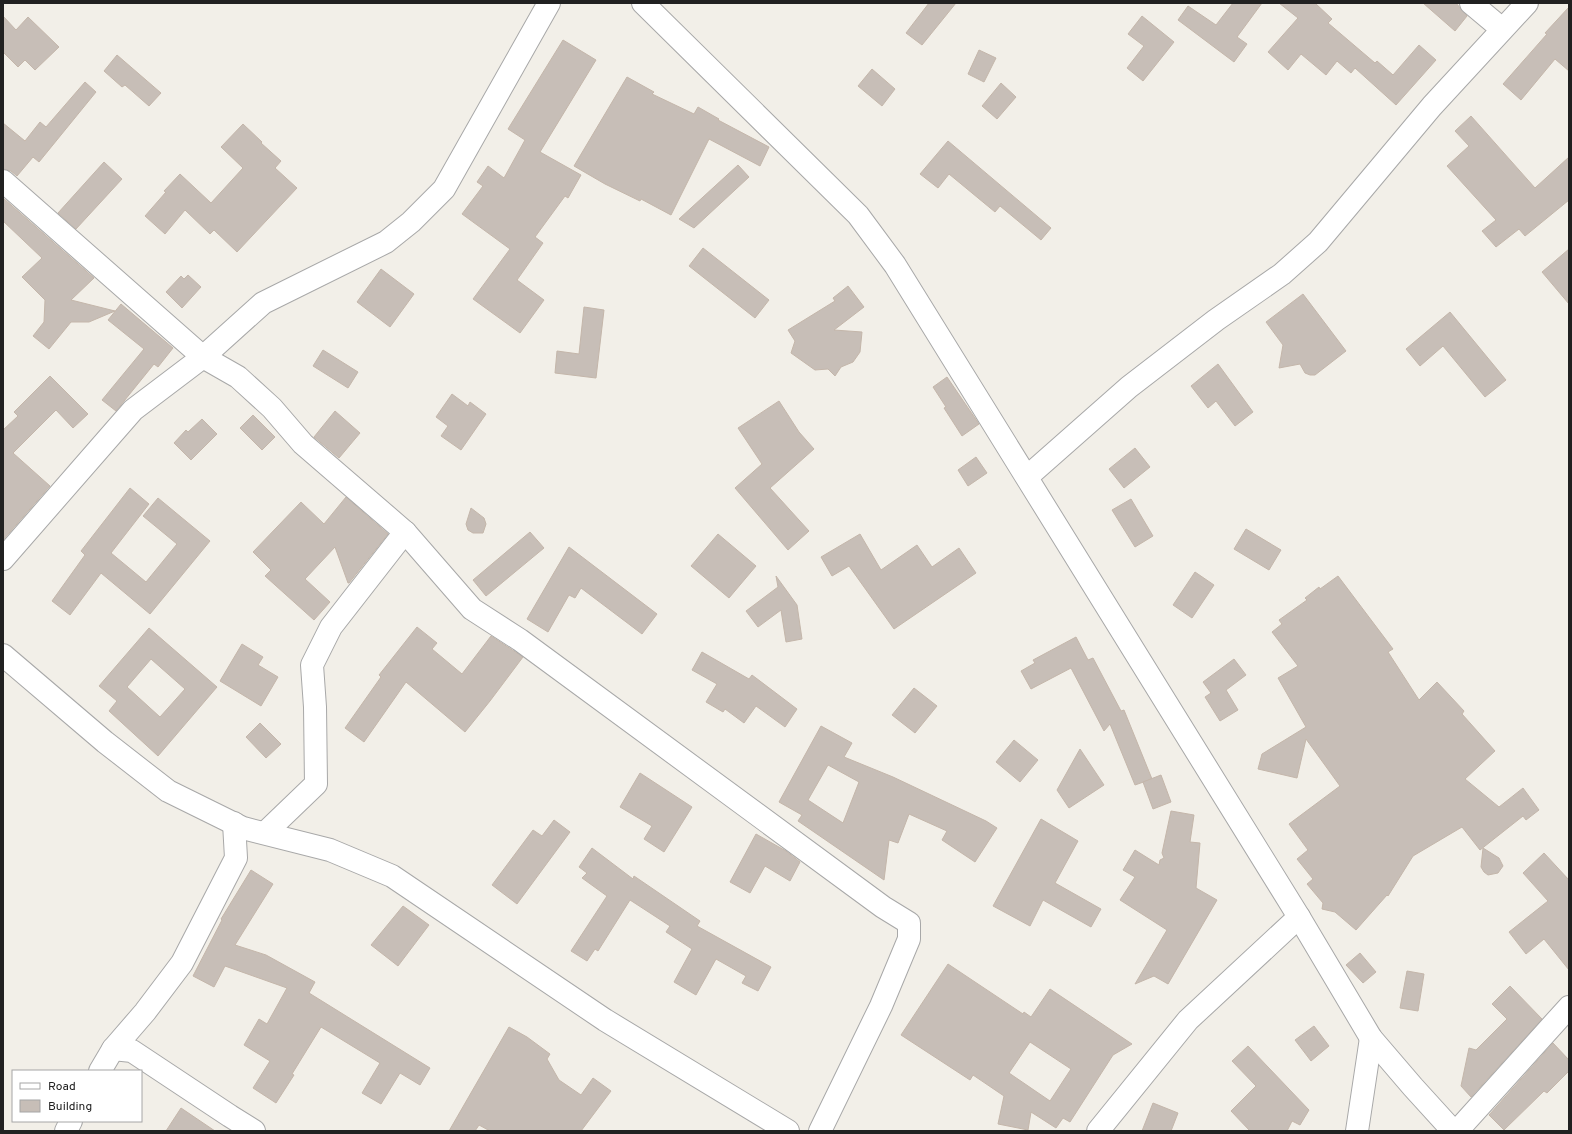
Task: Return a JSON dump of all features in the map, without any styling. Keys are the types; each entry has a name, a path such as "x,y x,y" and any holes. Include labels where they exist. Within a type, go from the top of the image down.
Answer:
{"street":[{"path":"3,559 133,410 203,357 263,303 386,242 411,222 444,189 549,3"},
{"path":"642,3 858,215 895,265 1299,917 1371,1038 1453,1131"},
{"path":"1471,3 1502,29"},
{"path":"1027,477 1129,387 1216,320 1282,274 1318,242 1432,106 1527,3"},
{"path":"3,181 203,357 238,377 272,408 303,444 404,532 472,609 520,640 877,902 909,923 909,939 881,1006 820,1131"},
{"path":"265,833 316,784 315,707 312,665 331,627 404,532"},
{"path":"3,655 105,742 168,791 243,828 330,850 392,876 605,1020 788,1131"},
{"path":"101,1070 113,1049 145,1012 182,963 236,858 234,823"},
{"path":"1098,1131 1188,1020 1299,917"},
{"path":"1458,1131 1569,1007"},
{"path":"1357,1131 1371,1038"},
{"path":"113,1049 132,1051 254,1131"},
{"path":"66,1131 70,1122"}],"building":[{"path":"929,3 956,3 922,45 906,33"},
{"path":"1233,3 1262,3 1237,37 1247,44 1234,62 1178,20 1188,6 1216,25"},
{"path":"1279,3 1315,3 1332,19 1328,23 1375,63 1377,61 1393,75 1419,45 1436,60 1396,105 1355,68 1351,73 1337,61 1326,75 1301,54 1288,70 1268,52 1298,18"},
{"path":"1423,3 1456,3 1467,16 1455,31"},
{"path":"1569,7 1569,71 1555,59 1521,100 1503,84 1547,34 1545,33"},
{"path":"3,16 16,30 28,17 59,47 35,70 25,60 18,67 3,52"},
{"path":"1142,16 1174,42 1143,81 1127,68 1144,46 1128,34"},
{"path":"563,40 596,60 540,152 581,175 568,198 565,196 535,237 543,243 517,280 544,300 520,333 473,299 510,249 462,214 483,186 477,182 488,166 504,178 525,140 508,129"},
{"path":"979,50 996,58 984,82 968,74"},
{"path":"117,55 161,93 149,106 125,85 122,87 104,71"},
{"path":"872,69 895,89 882,106 858,86"},
{"path":"627,77 654,92 652,94 694,114 698,107 719,119 718,120 769,147 760,166 709,139 671,215 641,199 640,201 605,184 574,166"},
{"path":"85,82 96,92 39,162 33,157 17,176 11,171 3,169 3,123 25,141 40,122 46,127"},
{"path":"1001,83 1016,97 997,119 982,106"},
{"path":"1471,116 1535,188 1569,157 1569,200 1525,236 1519,229 1496,247 1482,231 1496,220 1447,166 1469,146 1455,131"},
{"path":"243,124 281,161 275,168 297,188 237,252 214,230 210,234 185,210 165,234 145,216 166,192 164,191 180,174 211,203 243,168 221,147"},
{"path":"948,141 1051,228 1041,240 1000,206 995,212 949,174 938,188 920,174"},
{"path":"104,162 122,179 76,229 58,213"},
{"path":"738,165 749,177 694,228 679,219"},
{"path":"3,198 94,278 71,300 115,311 89,322 71,322 49,349 33,336 44,322 45,300 22,277 42,258 3,221"},
{"path":"703,248 769,300 755,318 689,266"},
{"path":"1569,249 1569,304 1542,272"},
{"path":"381,269 414,294 390,327 357,302"},
{"path":"188,275 201,287 182,308 166,292 181,276 184,279"},
{"path":"848,286 864,307 834,330 862,332 860,352 853,362 841,367 835,376 828,369 815,370 791,353 795,341 788,330 835,301 833,298"},
{"path":"1303,294 1346,351 1315,375 1305,373 1300,364 1279,368 1283,345 1266,322"},
{"path":"121,304 173,348 158,367 154,364 116,411 102,400 144,349 108,320"},
{"path":"584,307 604,310 596,378 555,373 557,351 579,354"},
{"path":"1450,312 1506,380 1485,397 1443,346 1420,366 1406,349"},
{"path":"323,350 358,372 348,388 313,366"},
{"path":"1218,364 1253,412 1235,426 1216,401 1208,408 1191,386"},
{"path":"50,376 88,414 73,428 56,410 13,453 50,486 3,540 3,430 18,416 14,412"},
{"path":"947,377 979,424 962,436 944,408 946,407 933,387"},
{"path":"452,394 468,406 470,402 486,414 461,450 441,436 448,426 436,417"},
{"path":"779,401 799,432 814,449 770,488 809,531 788,550 735,488 762,464 738,428"},
{"path":"335,411 360,433 339,458 314,437"},
{"path":"253,415 275,437 262,450 240,428"},
{"path":"202,419 217,434 191,460 174,443 186,430 188,432"},
{"path":"1135,448 1150,467 1124,488 1109,469"},
{"path":"976,457 987,473 968,486 958,470"},
{"path":"130,488 149,504 111,553 146,582 177,544 143,516 158,498 210,541 150,614 101,573 70,615 52,601 85,555 81,551"},
{"path":"346,497 388,534 349,583 335,547 305,579 330,602 314,620 265,576 271,570 253,552 301,502 324,524"},
{"path":"1131,499 1153,536 1135,547 1112,510"},
{"path":"471,508 484,518 486,524 483,533 473,533 468,530 466,524"},
{"path":"1246,529 1281,550 1269,570 1234,549"},
{"path":"530,532 544,548 486,596 473,580"},
{"path":"718,534 756,566 729,598 691,566"},
{"path":"860,534 881,570 917,545 932,567 959,548 976,573 894,629 849,566 832,576 821,557"},
{"path":"569,547 657,614 642,634 581,588 575,598 569,595 548,632 527,619"},
{"path":"1195,572 1214,585 1192,618 1173,605"},
{"path":"776,576 797,605 802,639 786,642 781,610 758,627 746,611 778,587"},
{"path":"1338,576 1393,649 1388,652 1419,700 1437,682 1464,711 1462,714 1495,751 1465,779 1499,807 1523,788 1539,810 1526,820 1523,816 1480,850 1462,827 1413,856 1388,896 1387,895 1356,930 1335,912 1322,909 1323,903 1307,884 1313,879 1297,859 1308,850 1289,824 1340,786 1306,739 1297,778 1258,769 1262,754 1306,727 1278,678 1298,666 1272,632 1282,624 1279,620 1307,600 1305,598 1319,587 1320,589"},
{"path":"417,627 437,643 432,649 462,674 491,636 523,657 465,732 406,682 364,742 345,728 381,677 379,675"},
{"path":"149,628 217,687 158,756 109,711 117,701 99,686","holes":["151,659 185,689 160,717 127,687"]},
{"path":"1076,637 1088,660 1093,658 1121,711 1124,710 1152,779 1135,785 1110,724 1104,731 1071,668 1031,689 1021,671 1035,663 1033,660"},
{"path":"242,644 263,657 258,665 278,677 261,706 220,681"},
{"path":"702,652 749,679 752,675 797,709 785,727 756,706 744,723 725,709 723,712 706,702 717,684 692,670"},
{"path":"1234,659 1246,675 1226,690 1238,710 1220,721 1205,697 1211,693 1203,682"},
{"path":"914,688 937,706 915,733 892,715"},
{"path":"260,723 281,744 266,758 246,737"},
{"path":"821,726 852,743 844,757 893,777 986,821 997,828 975,862 942,840 947,831 909,814 898,843 889,840 884,880 798,821 802,815 779,802","holes":["828,765 859,782 843,823 808,800"]},
{"path":"1014,740 1038,760 1020,782 996,762"},
{"path":"1080,749 1104,785 1069,808 1057,790"},
{"path":"640,773 692,807 664,852 644,839 652,826 620,807"},
{"path":"1161,775 1171,802 1153,809 1143,782"},
{"path":"1171,811 1194,815 1190,842 1200,843 1196,888 1217,900 1168,984 1154,976 1135,984 1167,930 1120,900 1135,877 1123,870 1135,850 1159,865 1160,860 1164,858 1162,853"},
{"path":"1041,819 1078,841 1055,883 1101,909 1091,927 1043,900 1030,926 993,906"},
{"path":"554,820 570,832 517,904 492,885 533,830 542,836"},
{"path":"756,834 786,851 800,862 790,881 765,866 750,893 730,882"},
{"path":"592,848 633,879 634,876 700,921 697,926 771,967 758,991 742,983 746,976 716,959 696,995 674,982 692,949 666,932 670,926 630,900 598,951 595,949 587,961 571,951 607,896 582,878 587,873 579,867"},
{"path":"1483,848 1499,858 1503,866 1498,873 1488,875 1481,867"},
{"path":"1544,853 1569,880 1569,970 1544,939 1526,954 1509,932 1548,901 1523,873"},
{"path":"251,870 273,884 235,945 266,955 315,982 309,993 430,1068 420,1085 400,1073 381,1104 362,1093 380,1063 321,1027 292,1074 294,1075 276,1103 253,1088 270,1061 244,1045 259,1019 267,1024 287,988 225,966 214,987 193,976 222,920 221,919"},
{"path":"403,906 429,925 398,966 371,945"},
{"path":"1360,953 1376,972 1363,983 1346,965"},
{"path":"948,964 1023,1014 1024,1012 1031,1017 1050,989 1132,1044 1113,1055 1070,1122 1063,1118 1056,1128 1031,1112 1028,1130 998,1124 1004,1096 973,1075 970,1080 901,1035","holes":["1030,1042 1071,1069 1050,1101 1009,1073"]},
{"path":"1407,971 1424,974 1418,1011 1400,1008"},
{"path":"1510,986 1542,1019 1471,1097 1461,1086 1469,1048 1476,1050 1507,1019 1492,1004"},
{"path":"1314,1026 1329,1046 1311,1061 1295,1040"},
{"path":"509,1027 527,1037 550,1054 547,1059 559,1080 581,1095 593,1078 611,1091 581,1131 490,1131 479,1125 475,1131 449,1131"},
{"path":"1553,1043 1569,1060 1569,1071 1547,1093 1544,1091 1504,1130 1489,1115"},
{"path":"1248,1046 1309,1110 1300,1125 1292,1121 1287,1131 1250,1131 1231,1111 1256,1086 1232,1061"},
{"path":"1153,1103 1178,1113 1171,1131 1142,1131"},
{"path":"181,1108 215,1131 166,1131"}]}
